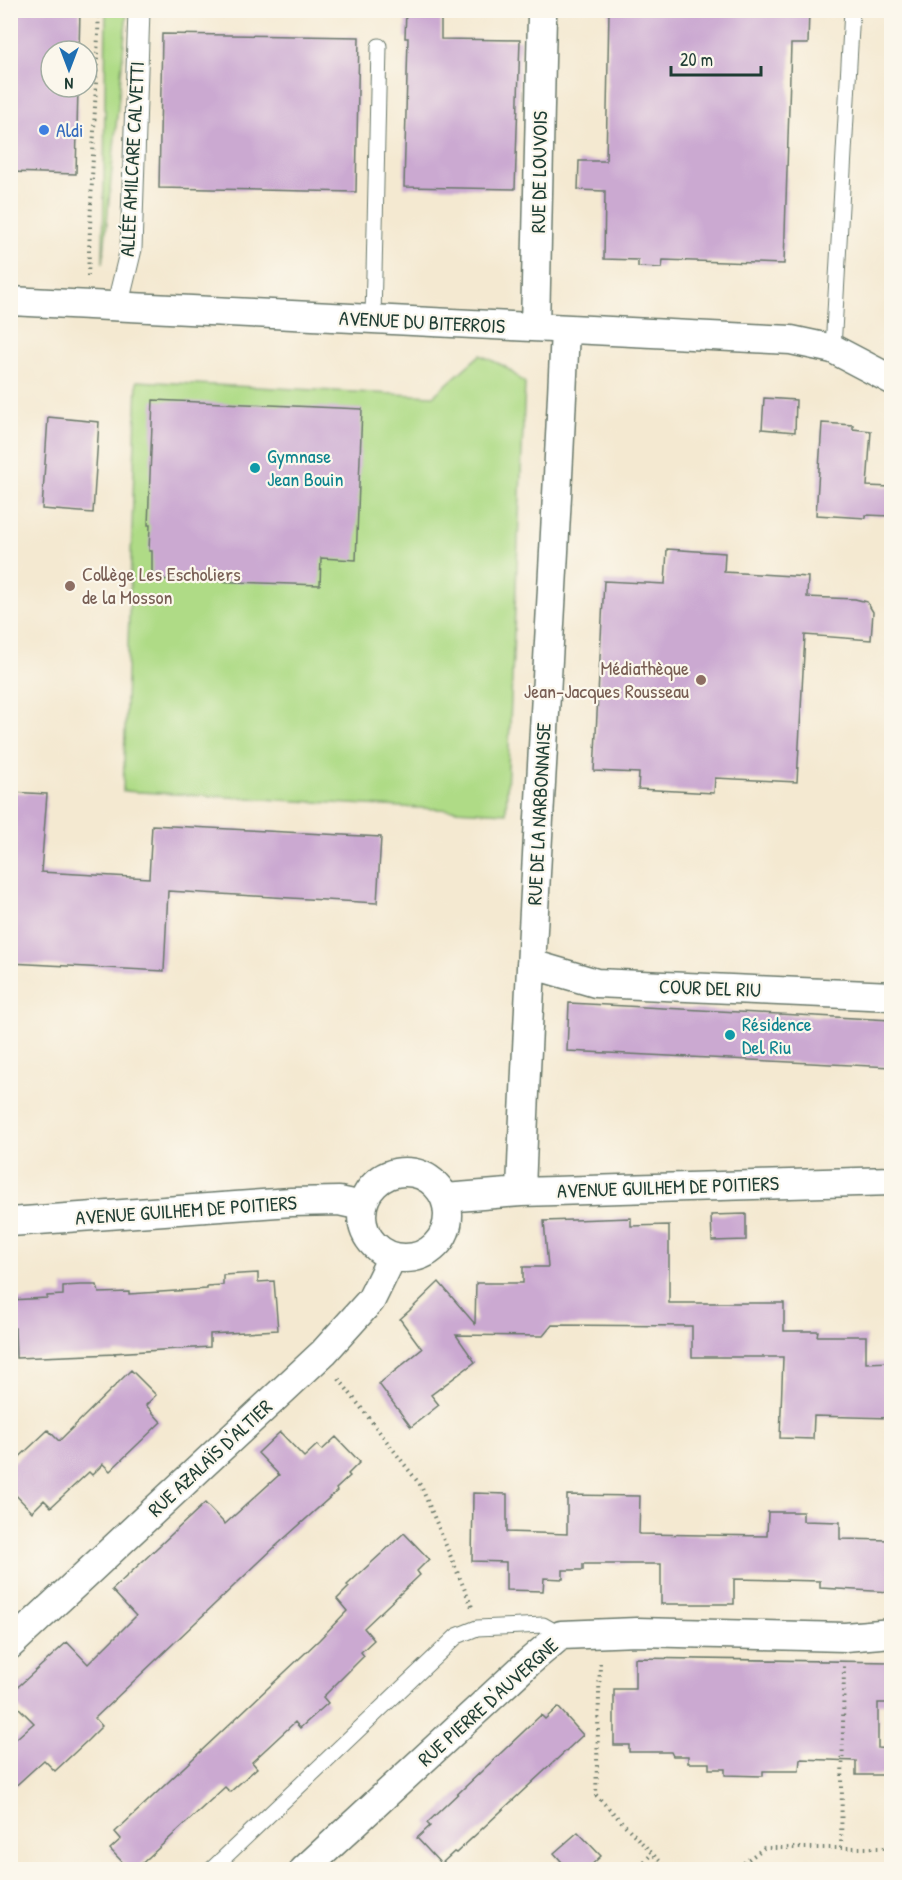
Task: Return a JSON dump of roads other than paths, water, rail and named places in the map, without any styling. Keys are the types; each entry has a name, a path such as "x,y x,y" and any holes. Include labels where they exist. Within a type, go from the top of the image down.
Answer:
{"street":[{"name":"ALLÉE AMILCARE CALVETTI","path":"117,307 131,249 139,10"},
{"name":"RUE DE LOUVOIS","path":"535,327 542,16"},
{"name":"AVENUE DU BITERROIS","path":"10,301 790,340 833,349 891,380"},
{"name":"RUE DE LA NARBONNAISE","path":"521,1192 564,329"},
{"name":"COUR DEL RIU","path":"531,964 596,984 891,996"},
{"path":"400,1172 427,1177 445,1197 448,1211 447,1225 442,1238 432,1249 420,1256 392,1257 380,1251 364,1231 361,1219 362,1206 375,1183 387,1175 400,1172"},
{"name":"AVENUE GUILHEM DE POITIERS","path":"445,1197 521,1192 891,1181"},
{"name":"AVENUE GUILHEM DE POITIERS","path":"10,1222 291,1202 339,1201 362,1206"},
{"name":"RUE AZALAÏS D'ALTIER","path":"16,1633 324,1352 371,1300 392,1257"},
{"name":"RUE PIERRE D'AUVERGNE","path":"304,1869 561,1635 637,1632 845,1637 891,1633"}],"lane":[{"path":"833,349 852,10"},
{"path":"373,319 380,46"},
{"path":"211,1869 457,1636 477,1628 543,1624 561,1635"}],"place":[{"name":"Aldi","path":"44,130"},
{"name":"Gymnase Jean Bouin","path":"255,468"},
{"name":"Collège Les Escholiers de la Mosson","path":"70,586"},
{"name":"Médiathèque Jean-Jacques Rousseau","path":"701,680"},
{"name":"Résidence Del Riu","path":"730,1035"}]}
